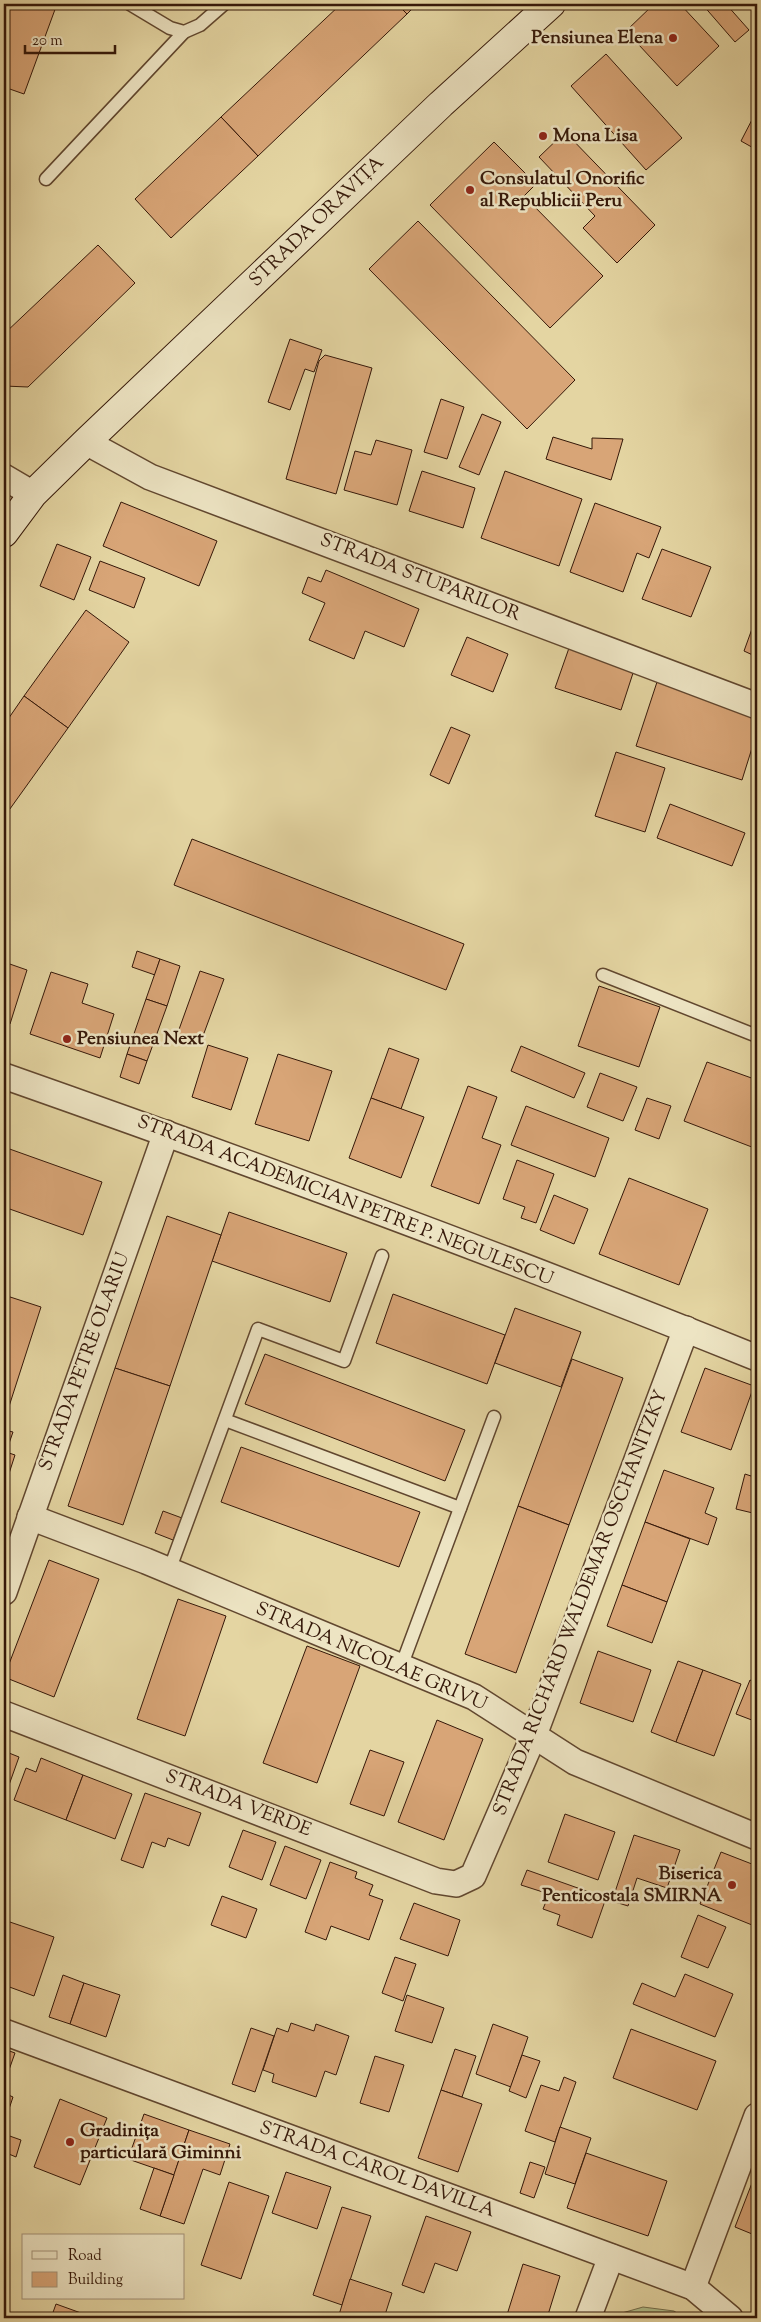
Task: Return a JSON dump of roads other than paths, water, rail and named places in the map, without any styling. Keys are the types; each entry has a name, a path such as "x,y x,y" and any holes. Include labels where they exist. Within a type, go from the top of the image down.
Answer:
{"main road":[{"name":"STRADA ORAVIȚA","path":"4,533 33,494 86,442 441,104 551,4"}],"street":[{"name":"STRADA STUPARILOR","path":"86,442 150,477 757,706"},
{"path":"4,477 33,494"},
{"name":"STRADA ACADEMICIAN PETRE P. NEGULESCU","path":"4,1076 166,1133 686,1329 757,1358"},
{"name":"STRADA PETRE OLARIU","path":"4,1592 166,1133"},
{"name":"STRADA RICHARD WALDEMAR OSCHANITZKY","path":"473,1876 534,1735 686,1329"},
{"name":"STRADA NICOLAE GRIVU","path":"30,1517 169,1571 474,1697 575,1762 757,1837"},
{"name":"STRADA VERDE","path":"4,1714 436,1881 456,1884 473,1876"},
{"name":"STRADA CAROL DAVILLA","path":"4,2032 693,2287 730,2318"},
{"path":"693,2287 757,2116"},
{"path":"588,2318 611,2257"}],"lane":[{"path":"130,4 170,28 184,32"},
{"path":"46,179 184,32 200,25 224,4"},
{"path":"603,975 757,1036"},
{"path":"169,1571 258,1329 344,1361 382,1256"},
{"path":"401,1667 494,1417"},
{"path":"224,1420 460,1508"}],"place":[{"name":"Pensiunea Elena","path":"673,38"},
{"name":"Mona Lisa","path":"543,136"},
{"name":"Consulatul Onorific al Republicii Peru","path":"470,190"},
{"name":"Pensiunea Next","path":"67,1039"},
{"name":"Biserica Penticostala SMIRNA","path":"732,1885"},
{"name":"Gradinița particulară Giminni","path":"70,2142"}]}
